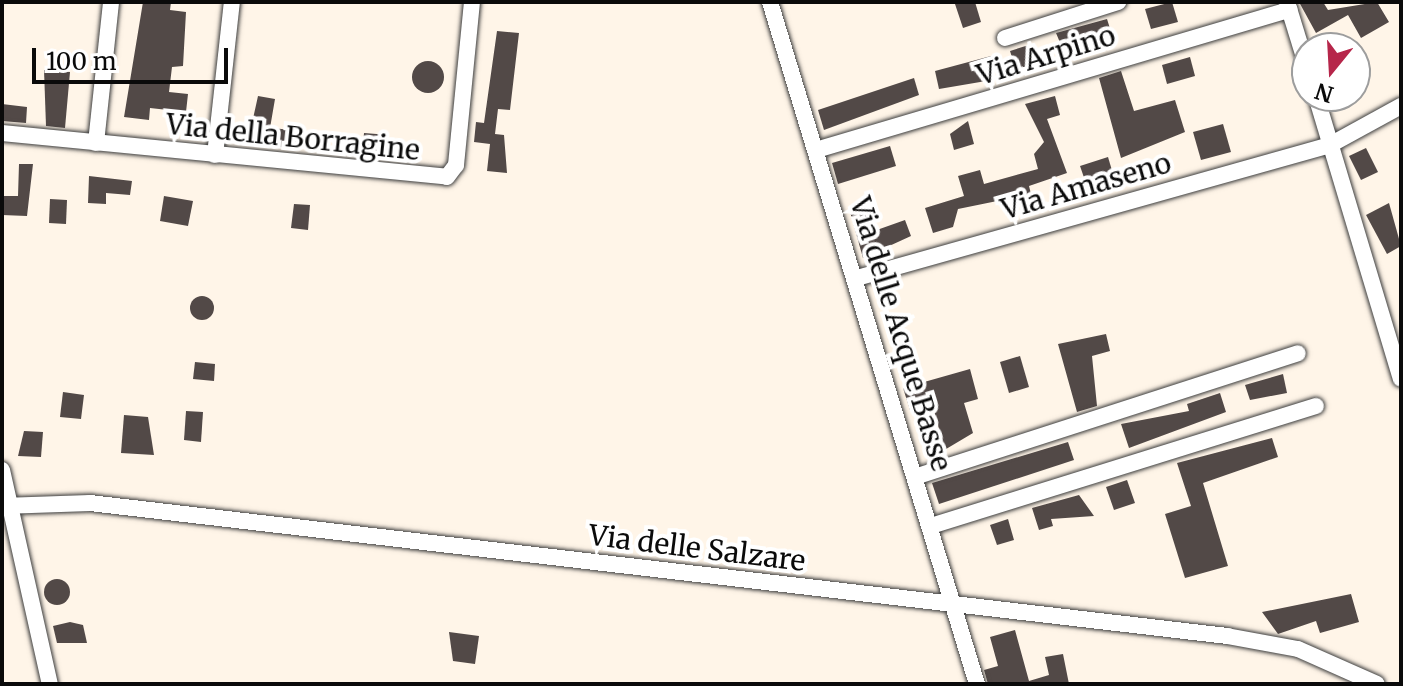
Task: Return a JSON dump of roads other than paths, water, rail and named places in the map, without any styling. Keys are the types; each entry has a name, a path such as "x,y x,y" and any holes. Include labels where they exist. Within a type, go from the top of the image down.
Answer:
{"street":[{"path":"96,143 111,2"},
{"path":"215,155 232,2"},
{"name":"Via della Borragine","path":"2,133 451,176 472,2"},
{"name":"Via delle Acque Basse","path":"770,2 959,604 977,684"},
{"path":"1005,38 1118,2"},
{"path":"1288,6 1296,32"},
{"name":"Via Arpino","path":"816,150 1288,6"},
{"name":"Via Amaseno","path":"857,278 1330,145 1401,106"},
{"path":"1321,112 1401,379"},
{"path":"918,476 1298,353"},
{"path":"934,525 1316,406"},
{"path":"2,470 6,505 50,684"},
{"name":"Via delle Salzare","path":"6,505 90,503 1268,642 1377,684"}]}
